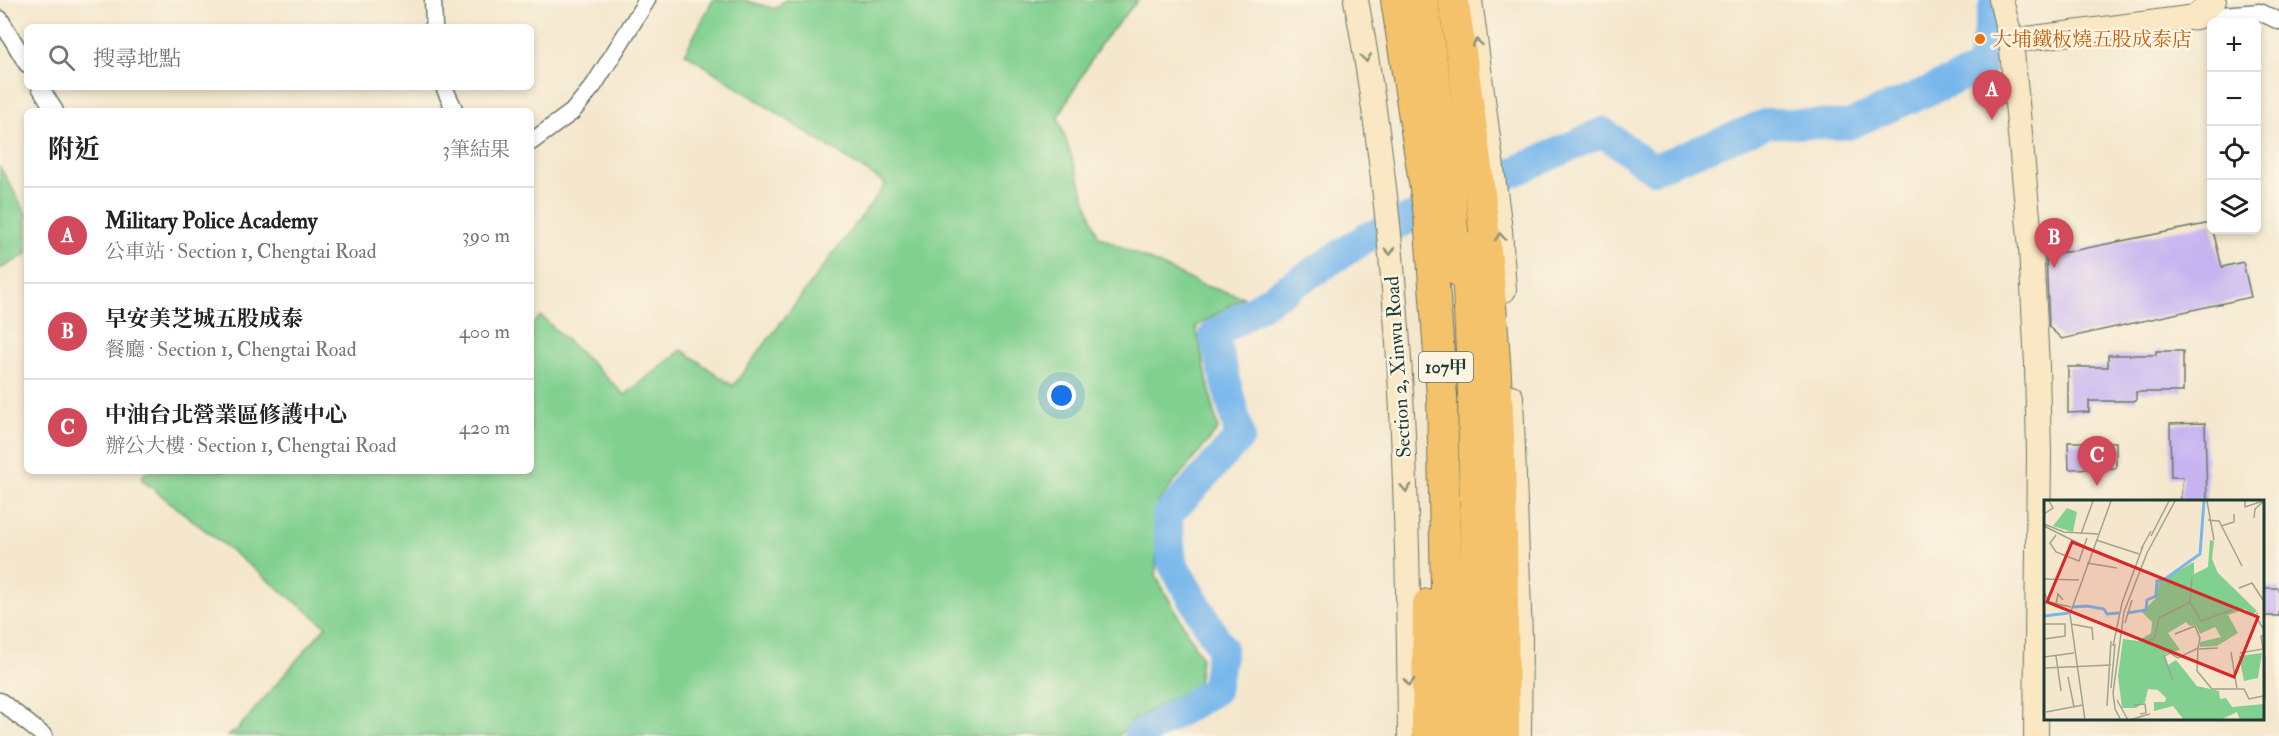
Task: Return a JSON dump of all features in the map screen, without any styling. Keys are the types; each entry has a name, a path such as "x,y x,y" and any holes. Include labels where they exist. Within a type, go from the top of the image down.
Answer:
{"highway":[{"path":"1378,0 1407,202 1425,405 1428,594 1427,736"},
{"path":"1396,0 1429,215 1441,385 1449,736"},
{"path":"1453,0 1465,77 1491,306 1503,529 1504,736"},
{"path":"1431,10 1450,81 1464,207 1473,394 1478,736"}],"main road":[{"name":"Section 2, Xinwu Road","path":"1356,0 1369,76 1401,365 1406,489 1410,736"},
{"name":"107甲","path":"1405,0 1436,215 1453,493 1454,736"},
{"name":"107甲","path":"1424,0 1431,10 1449,162 1467,394 1472,736"},
{"path":"1470,0 1500,230 1513,422 1520,637 1519,736"},
{"path":"2001,0 2011,41 2031,248 2037,366 2039,465 2036,736"},
{"path":"2011,41 2196,17 2214,0"}],"street":[{"path":"433,0 434,24"},
{"path":"534,140 572,111 594,85 647,0"},
{"path":"2196,17 2260,12 2279,21"},
{"path":"0,19 24,59"},
{"path":"42,90 53,108"},
{"path":"445,90 454,108"},
{"path":"0,701 44,736"}],"green space":[{"path":"713,0 744,0 775,9 785,0 1138,0 1101,43 1058,117 1098,236 1202,285 1243,297 1196,327 1218,429 1158,502 1156,576 1201,657 1198,684 1133,720 1118,736 228,736 238,729 326,626 142,480 144,474 534,474 534,323 541,316 625,395 682,350 733,386 886,184 685,53"},
{"path":"0,167 24,210 24,256 0,269"}],"building":[{"path":"2207,224 2207,234 2214,234 2222,267 2243,262 2251,297 2062,339 2049,327 2046,252 2067,252"},
{"path":"2156,351 2183,351 2183,392 2136,392 2136,401 2089,401 2089,412 2068,413 2068,367 2108,367 2108,355 2156,355"},
{"path":"2205,423 2207,500 2180,500 2183,477 2171,477 2170,424"},
{"path":"2068,442 2116,442 2116,468 2069,469"},
{"path":"2264,588 2279,588 2279,616 2264,616"}],"waterway":[{"path":"1138,736 1215,690 1222,649 1172,563 1167,516 1240,437 1214,335 1366,238 1603,132 1653,169 1768,123 1848,125 1980,69 1995,0"}],"place":[{"name":"大埔鐵板燒五股成泰店","path":"1980,39"},
{"name":"Military Police Academy","path":"1992,120"},
{"name":"早安美芝城五股成泰","path":"2054,268"},
{"name":"中油台北營業區修護中心","path":"2097,486"}]}
